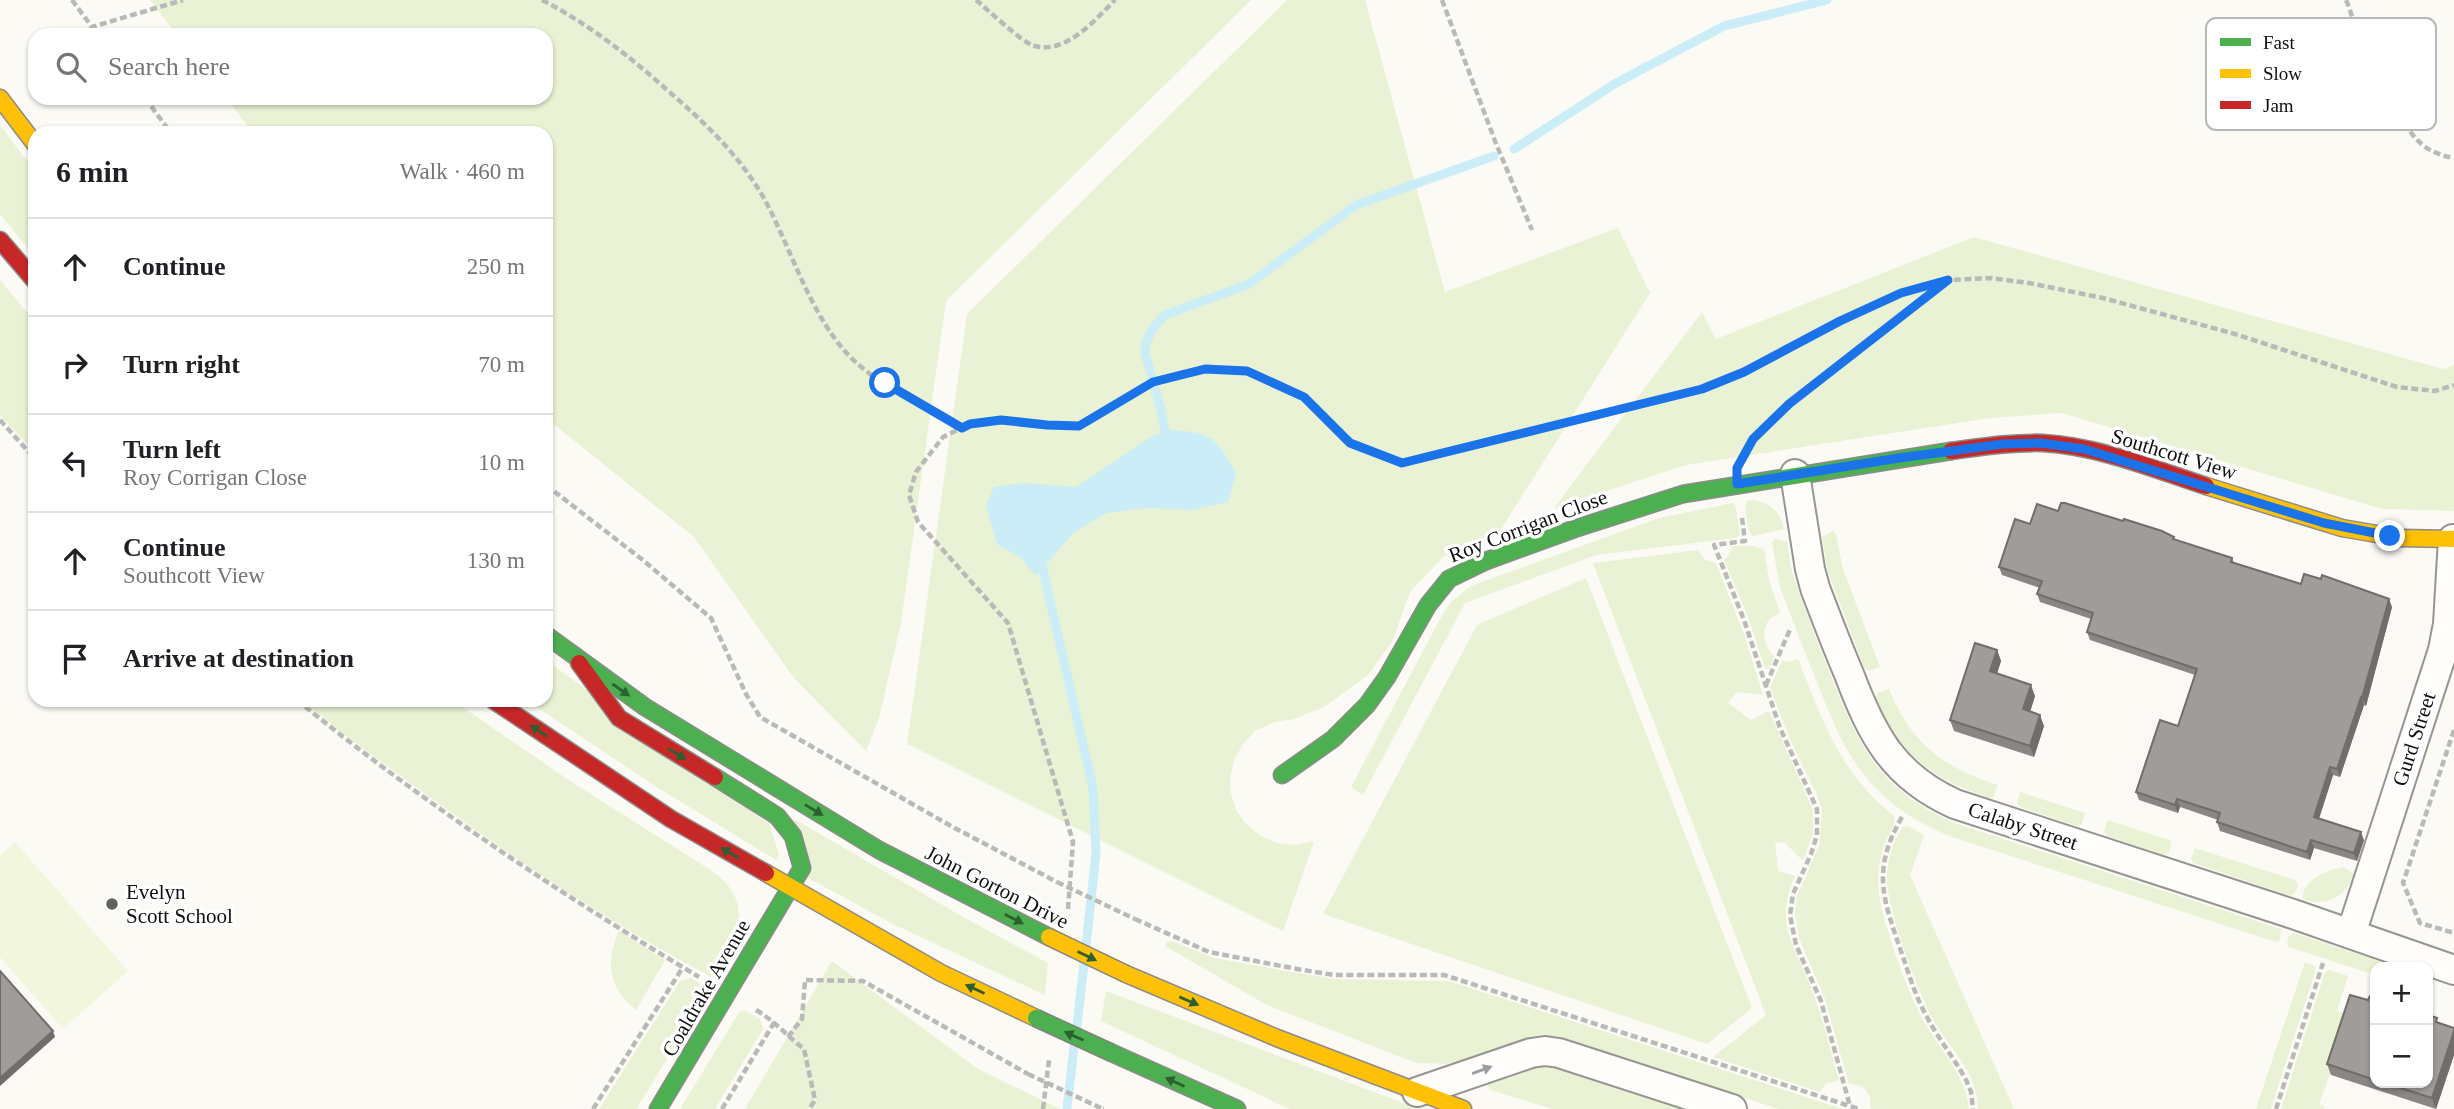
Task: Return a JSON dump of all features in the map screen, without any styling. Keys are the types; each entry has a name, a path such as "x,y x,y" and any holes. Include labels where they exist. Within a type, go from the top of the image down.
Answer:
{"main road":[{"path":"0,97 28,135"},
{"path":"0,240 28,273"},
{"name":"Southcott View","path":"1795,474 2003,444 2064,445 2108,455 2342,528 2400,537 2453,539"},
{"name":"Roy Corrigan Close","path":"1282,775 1333,739 1367,705 1387,677 1428,605 1444,584 1455,575 1486,561 1637,507 1683,494 1795,474"},
{"name":"John Gorton Drive","path":"553,641 645,707 879,850 1126,974 1278,1038 1463,1109"},
{"name":"Coaldrake Avenue","path":"576,659 619,718 777,816 793,836 802,867 658,1109"},
{"path":"503,707 671,819 941,973 1237,1109"}],"street":[{"name":"Calaby Street","path":"1795,474 1812,578 1844,663 1874,734 1898,766 1913,779 1955,804 2454,970"},
{"name":"Gurd Street","path":"2351,934 2443,650 2448,624 2453,539"},
{"path":"1417,1092 1538,1051 1552,1052 1732,1109"}],"path":[{"path":"72,0 92,27 183,0"},
{"path":"542,0 567,13 629,57 711,128 743,165 766,203 808,292 842,348 861,367 962,428"},
{"path":"976,0 1031,45 1050,47 1066,42 1092,23 1115,0"},
{"path":"1442,0 1532,230"},
{"path":"2346,0 2353,18"},
{"path":"150,105 166,126"},
{"path":"2408,130 2422,145 2442,156 2454,158"},
{"path":"1072,873 1073,842 1008,622 918,523 909,495 916,472 943,437 970,424 1001,420 1079,426 1137,390 1161,379 1205,369 1247,371 1304,397 1350,443 1402,463 1702,389 1744,372 1840,321 1901,293 1948,280 1990,278 2103,298 2235,334 2397,387 2435,391 2454,384"},
{"path":"1850,1106 1821,1001 1796,944 1790,915 1793,894 1817,835 1817,808 1787,746 1744,620 1714,545 1745,541 1737,468 1753,439 1789,404 1948,280"},
{"path":"0,420 28,451"},
{"path":"553,490 644,561 711,618 746,694 760,717 951,826 1057,882 1135,919 1209,952 1284,966 1334,975 1449,976 1859,1109"},
{"path":"1765,686 1791,627"},
{"path":"306,707 487,842 683,967 593,1109"},
{"path":"2454,730 2403,883 2420,923 2454,933"},
{"path":"1902,817 1888,843 1883,865 1882,880 1887,909 1917,996 1929,1021 1960,1068 1971,1093 1973,1109"},
{"path":"2276,1109 2323,963"},
{"path":"788,1037 802,1019 805,980 863,981 1028,1074 1103,1109"},
{"path":"754,1009 775,1021 788,1037 804,1049 815,1100 809,1109"},
{"path":"722,1109 775,1021"}],"green space":[{"path":"150,0 1251,0 946,301 901,623 879,718 866,751 794,678 694,537 553,424 553,126 248,126 231,105 553,105 553,28 172,28"},
{"path":"1287,0 1365,0 1445,292 1618,228 1650,293 1498,534 1443,557 1410,592 1392,642 1368,675 1324,707 1294,719 1274,722 1255,731 1243,744 1234,760 1230,778 1236,810 1246,824 1261,836 1278,843 1296,845 1314,841 1283,931 907,744 967,314"},
{"path":"0,125 28,163 28,248 0,214"},
{"path":"1974,237 2443,369 2454,365 2454,511 2382,509 2062,413 1990,418 1686,465 1554,508 1702,312 1716,339"},
{"path":"0,280 28,314 28,445 0,415"},
{"path":"1752,500 1773,509 1784,529 1753,536 1749,533 1745,506 1747,501"},
{"path":"1733,503 1740,535 1736,538 1596,555 1465,603 1363,795 1351,787 1440,619 1451,602 1471,586 1659,518"},
{"path":"1833,531 1843,569 1880,667 1869,671 1864,667 1828,572 1822,537"},
{"path":"1775,539 1787,541 1798,590 1854,730 1879,769 1912,800 1960,825 2281,929 2280,940 2276,942 1952,837 1901,810 1865,776 1839,734 1780,587 1772,543"},
{"path":"1731,546 1764,549 1769,580 1780,613 1773,616 1764,632 1766,644 1774,656 1769,669 1765,669 1749,620 1724,560 1730,554"},
{"path":"1698,550 1705,560 1716,563 1745,637 1763,695 1737,692 1728,703 1751,720 1769,711 1813,810 1813,834 1803,861 1784,842 1775,843 1778,871 1795,876 1788,894 1786,911 1790,939 1819,1008 1839,1081 1826,1083 1820,1092 1713,1057 1766,1015 1593,563"},
{"path":"1586,578 1752,1008 1707,1044 1323,914 1477,625"},
{"path":"1798,659 1825,725 1846,764 1875,799 1894,816 1893,827 1881,854 1879,871 1883,914 1912,996 1923,1020 1963,1084 1969,1109 1874,1109 1870,1108 1870,1098 1866,1090 1849,1084 1825,999 1799,938 1795,914 1797,896 1819,846 1822,812 1818,797 1791,742 1770,688 1782,661"},
{"path":"553,665 770,825 779,855 776,860 660,789 537,707 553,707"},
{"path":"1889,689 1908,725 1919,739 1945,761 1998,785 1994,796 1990,798 1951,782 1934,773 1907,750 1885,718 1876,698 1877,693"},
{"path":"310,707 462,707 567,779 712,871 726,883 734,895 739,920 731,947 717,975 710,976 673,956 528,866"},
{"path":"2020,792 2085,813 2082,824 2077,826 2020,807 2017,803"},
{"path":"794,819 1048,963 1045,995 893,924 808,878"},
{"path":"2108,820 2172,841 2169,852 2165,855 2107,836 2104,831"},
{"path":"1908,826 1924,835 1910,875 2014,1109 1978,1109 1977,1096 1968,1072 1933,1019 1912,971 1897,928 1887,877 1894,844 1899,832"},
{"path":"15,842 128,971 63,1029 0,957 0,856"},
{"path":"2195,848 2295,880 2298,885 2296,891 2291,896 2193,863 2191,859"},
{"path":"2343,867 2354,874 2340,894 2327,901 2303,900 2306,887 2316,877"},
{"path":"619,931 665,960 636,1010 620,992 612,974 612,954"},
{"path":"2294,933 2382,962 2370,962 2370,973 2289,947 2288,937"},
{"path":"1172,941 1214,958 1333,979 1449,981 1843,1109 1779,1109 1551,1036 1529,1038 1454,1064 1416,1063 1267,1005 1165,946"},
{"path":"832,961 978,1069 1060,1109 745,1109"},
{"path":"2305,962 2316,969 2271,1109 2256,1109"},
{"path":"2329,970 2348,976 2337,1011 2351,1016 2319,1104 2325,1106 2324,1109 2281,1109 2325,972"},
{"path":"691,978 704,986 708,993 636,1109 599,1109 680,981"},
{"path":"1106,991 1419,1109 1290,1109 1101,1021"},
{"path":"740,1011 746,1011 760,1019 763,1029 715,1109 680,1109"},
{"path":"1549,1064 1689,1109 1552,1109 1491,1090 1487,1086 1506,1075"}],"water":[{"path":"1172,430 1197,433 1218,445 1236,473 1228,502 1192,510 1145,508 1107,513 1074,532 1036,576 1020,557 997,544 986,506 994,487 1023,483 1076,487 1152,436"}],"building":[{"path":"2061,503 2162,531 2174,537 2173,539 2232,558 2231,562 2301,584 2304,574 2321,579 2322,575 2389,599 2362,698 2337,769 2330,767 2314,817 2361,832 2354,853 2311,840 2307,852 2217,822 2220,813 2177,799 2175,805 2136,792 2160,720 2178,726 2197,669 2087,632 2093,613 2037,594 2042,581 1999,567 2015,519 2030,524 2037,504 2058,511"},
{"path":"1975,643 1997,650 1990,671 2031,685 2023,709 2040,715 2030,746 1950,720"},
{"path":"0,971 53,1031 0,1078"},
{"path":"2350,995 2368,1000 2370,996 2370,1078 2327,1064"},
{"path":"2433,1017 2437,1018 2436,1022 2454,1028 2454,1031 2432,1098 2401,1088 2433,1088"}],"waterway":[{"path":"1514,149 1616,83 1724,26 1827,0"},
{"path":"1167,442 1145,353 1146,342 1153,328 1165,315 1249,284 1356,205 1494,156"},
{"path":"1040,557 1093,788 1096,853 1086,946"},
{"path":"1077,1026 1084,963"},
{"path":"1067,1109 1074,1047"}],"traffic: fast":[{"path":"1282,775 1333,739 1367,705 1387,677 1428,605 1449,579 1486,561 1683,494 1951,451"},
{"path":"553,640 645,707 879,850 1049,937"},
{"path":"658,1109 802,868 793,836 777,816 715,777"},
{"path":"1036,1018 1112,1053"},
{"path":"1112,1053 1237,1109"}],"traffic: slow":[{"path":"0,98 28,135"},
{"path":"2206,486 2342,528 2400,538 2454,539"},
{"path":"766,873 941,973 1036,1018"},
{"path":"1049,937 1126,974"},
{"path":"1126,974 1277,1038 1463,1109"}],"traffic: jam":[{"path":"0,240 28,273"},
{"path":"1951,451 2020,443 2064,445 2126,459 2206,486"},
{"path":"579,663 619,718 715,777"},
{"path":"503,707 671,819 766,873"}],"place":[{"name":"Evelyn Scott School","path":"112,904"}],"route":[{"path":"885,383 962,428 970,424 1001,420 1079,426 1153,382 1205,369 1247,371 1304,397 1350,443 1402,463 1702,389 1744,372 1840,321 1901,293 1948,280 1789,404 1753,439 1737,468 1737,484 1899,458 2003,444 2041,443 2084,449 2324,523 2390,536"}]}
